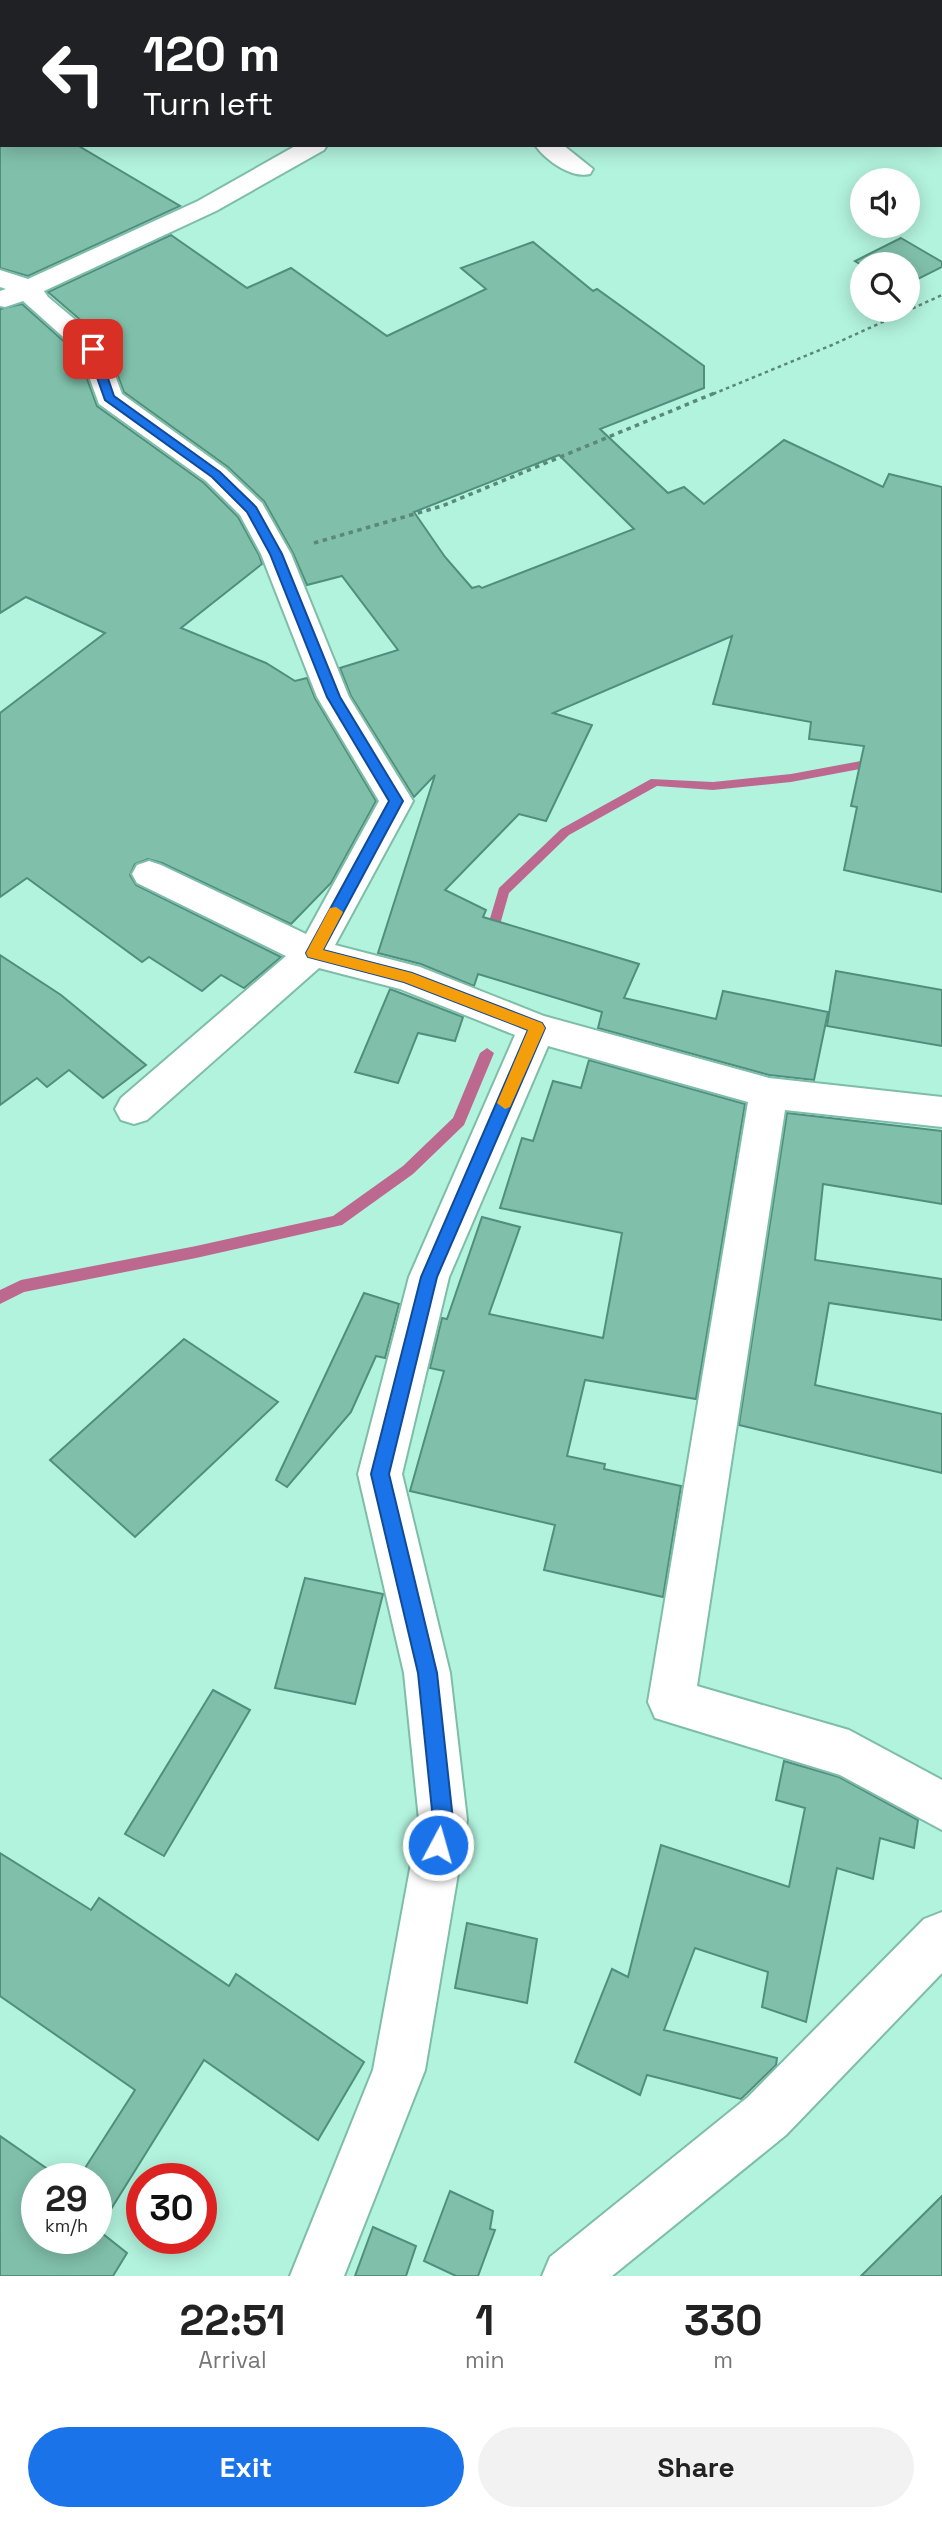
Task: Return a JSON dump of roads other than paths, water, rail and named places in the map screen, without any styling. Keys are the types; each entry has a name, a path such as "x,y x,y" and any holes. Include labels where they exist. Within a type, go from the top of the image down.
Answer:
{"street":[{"path":"0,302 206,205 311,147"},
{"path":"550,147 580,169"},
{"path":"0,278 29,288 37,302 93,349 109,398 216,475 252,510 276,554 333,697 396,801 313,953 134,1109"},
{"path":"149,874 313,953 407,977 537,1028 769,1093 942,1112"},
{"path":"317,2276 399,2070 443,1820 427,1673 380,1474 429,1277 537,1028"},
{"path":"769,1093 671,1702 849,1754 942,1806"},
{"path":"569,2276 766,2116 942,1937"}],"waterway":[{"path":"490,939 503,891 565,832 655,782 713,786 791,778 877,762"},
{"path":"0,1298 21,1286 337,1221 408,1170 459,1121 487,1053"}]}
